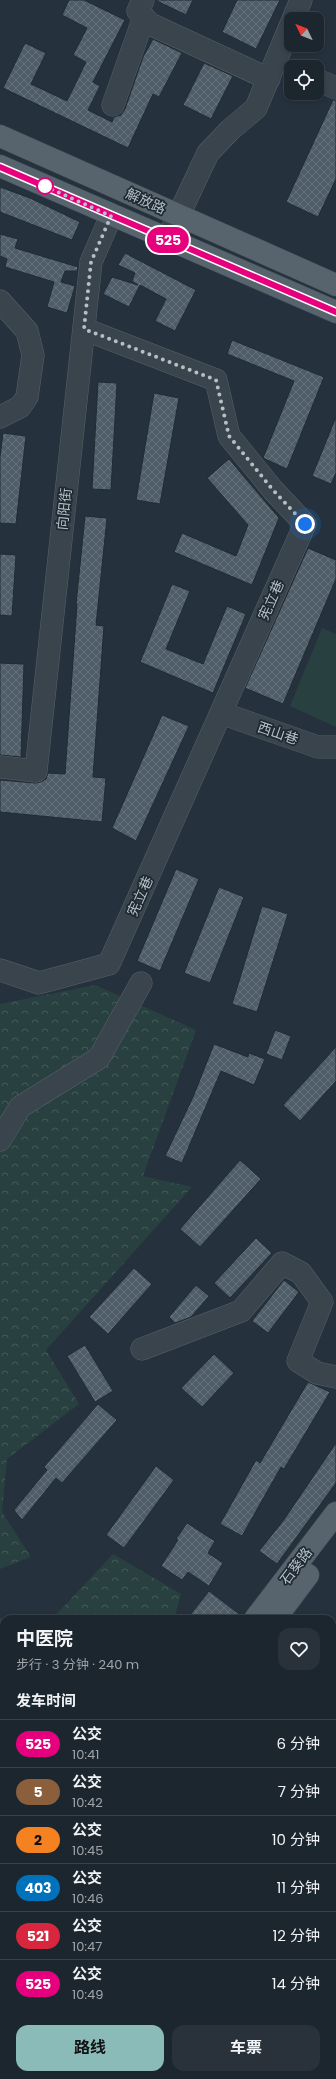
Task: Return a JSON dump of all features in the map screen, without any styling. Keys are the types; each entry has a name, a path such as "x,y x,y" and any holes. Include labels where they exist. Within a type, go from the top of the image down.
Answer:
{"main road":[{"name":"解放路","path":"0,136 336,285"},
{"name":"解放路","path":"0,166 111,216 336,312"},
{"name":"石葵路","path":"258,1615 336,1513"},
{"path":"278,1615 336,1537"}],"street":[{"path":"296,12 301,0"},
{"path":"143,9 150,24 278,71"},
{"path":"113,105 143,9"},
{"path":"167,240 180,216 208,153 256,108 278,71 284,49"},
{"path":"324,83 336,88"},
{"name":"向阳街","path":"0,767 36,771 91,262 111,216"},
{"path":"0,301 27,331 33,355 27,397 20,407 0,417"},
{"name":"宪立巷","path":"0,970 39,983 110,964 305,524 273,490 229,436 216,380 84,329"},
{"name":"西山巷","path":"221,713 318,747 336,747"},
{"path":"0,1140 20,1107 99,1058 141,983"},
{"path":"142,1349 241,1311 282,1263 301,1273 322,1302 298,1361 317,1373 336,1376"}],"green space":[{"path":"322,628 336,634 336,727 290,706"},
{"path":"95,985 196,1030 143,1176 192,1187 46,1350 79,1404 7,1459 2,1512 31,1557 0,1569 0,1004"},
{"path":"113,1554 181,1594 175,1615 56,1615"}],"building":[{"path":"69,0 84,0 125,20 93,82 100,86 88,110 112,122 114,117 121,115 125,109 143,57 153,39 182,53 159,97 153,94 128,148 3,88 25,43 46,53 31,84 67,101 86,62 73,55 87,28 62,15"},
{"path":"155,0 193,0 186,15"},
{"path":"237,0 280,0 256,49 222,32"},
{"path":"204,63 233,76 211,119 183,105"},
{"path":"333,100 336,100 336,179 318,217 286,202"},
{"path":"0,187 30,198 80,222 72,240 0,212"},
{"path":"0,234 18,239 15,248 78,267 77,271 65,271 61,282 75,286 67,313 47,307 54,282 5,267 7,259 0,256"},
{"path":"125,253 196,290 175,331 155,321 166,299 140,285 129,307 103,294 112,277 138,285 132,281 135,273 118,265"},
{"path":"232,340 324,377 287,469 263,458 294,381 227,354"},
{"path":"98,382 117,383 111,490 92,489"},
{"path":"154,393 179,398 160,504 136,500"},
{"path":"336,417 336,473 331,484 312,476"},
{"path":"3,433 26,436 16,524 0,523 0,457"},
{"path":"229,459 279,518 252,585 174,552 182,533 236,556 248,525 207,478"},
{"path":"85,516 107,518 96,625 104,626 93,777 106,778 102,822 0,812 0,780 35,783 46,779 48,773 65,774 76,604"},
{"path":"308,548 336,560 336,579 283,704 245,688"},
{"path":"0,554 16,555 12,616 0,615"},
{"path":"172,584 190,591 166,649 203,664 227,606 246,614 213,693 140,662"},
{"path":"0,663 24,664 21,757 0,755"},
{"path":"162,715 189,726 136,841 112,828"},
{"path":"176,869 199,879 160,971 137,961"},
{"path":"219,887 244,897 210,983 184,973"},
{"path":"262,906 288,914 257,1012 232,1004"},
{"path":"275,1030 291,1036 282,1060 266,1054"},
{"path":"214,1044 248,1057 249,1053 265,1059 254,1085 221,1071 182,1163 165,1156 193,1097"},
{"path":"336,1047 336,1081 300,1121 283,1105"},
{"path":"240,1160 261,1179 200,1247 180,1229"},
{"path":"256,1238 272,1253 230,1298 214,1283"},
{"path":"134,1268 152,1284 108,1334 89,1317"},
{"path":"284,1280 299,1292 268,1333 252,1321"},
{"path":"196,1285 209,1296 191,1317 175,1323 169,1317"},
{"path":"85,1345 113,1391 95,1402 67,1356"},
{"path":"214,1354 234,1373 202,1407 181,1388"},
{"path":"308,1382 330,1392 284,1469 281,1467 242,1536 220,1524 256,1460 260,1463"},
{"path":"98,1404 117,1420 62,1483 56,1478 22,1520 14,1510 47,1470 44,1467"},
{"path":"336,1443 336,1483 277,1564 259,1551 283,1521"},
{"path":"156,1466 174,1480 124,1548 106,1535"},
{"path":"187,1523 215,1541 208,1553 223,1563 209,1586 188,1572 182,1580 161,1566"},
{"path":"209,1591 240,1615 190,1615"}],"bus line":[{"name":"525","path":"0,167 336,312"}],"route":[{"path":"45,186 42,185 111,216 91,262 84,329 216,380 229,436 273,490 305,524"}]}
